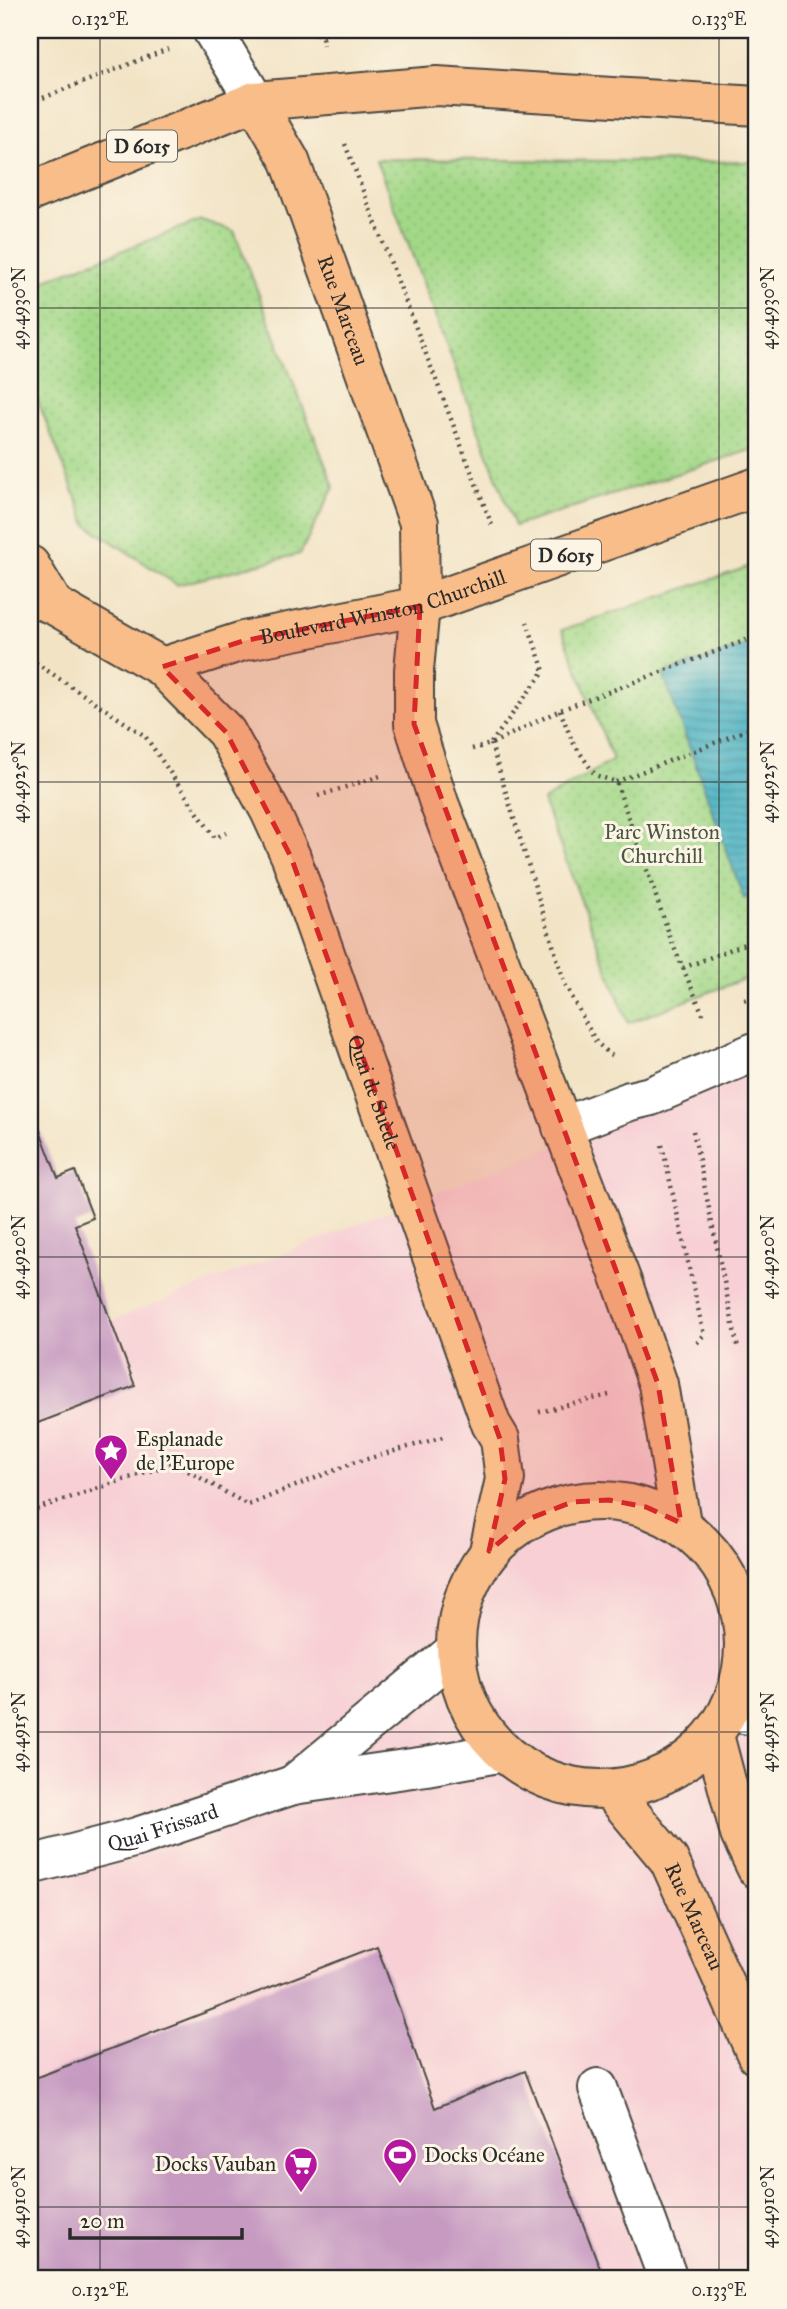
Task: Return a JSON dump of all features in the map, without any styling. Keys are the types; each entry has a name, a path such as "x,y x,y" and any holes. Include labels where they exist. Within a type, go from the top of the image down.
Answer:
{"main road":[{"name":"D 6015","path":"30,192 255,101 437,86 748,102"},
{"name":"Rue Marceau","path":"255,101 290,161 419,523 420,606"},
{"name":"Boulevard Winston Churchill","path":"162,667 243,641 420,606 757,487"},
{"path":"30,565 42,600 162,667"},
{"path":"420,606 414,670 414,724 439,803 624,1287 658,1384 681,1523"},
{"name":"Quai de Suède","path":"162,667 226,732 270,811 291,857 491,1424 500,1439 505,1479 489,1551"},
{"path":"734,1721 685,1763 649,1782 610,1789 571,1787 534,1774 503,1752 478,1724 461,1689 455,1651 457,1621 466,1588 489,1551 526,1520 572,1502 609,1500 646,1507 681,1523 712,1552 734,1588 745,1630 743,1671 734,1721 740,1834 757,1869"},
{"name":"Rue Marceau","path":"610,1789 669,1860 757,2056"}],"street":[{"name":"Rue Marceau","path":"212,30 255,101"},
{"path":"562,1127 630,1101 651,1096 757,1051"},
{"name":"Quai Frissard","path":"293,1786 455,1651"},
{"name":"Quai Frissard","path":"30,1865 137,1837 293,1786 503,1752"},
{"path":"598,2088 668,2279"}],"path":[{"path":"311,30 322,36"},
{"path":"317,30 322,36 326,94 510,575 544,671 491,744 561,710 757,636"},
{"path":"322,36 336,30"},
{"path":"439,30 757,34"},
{"path":"30,103 170,48"},
{"path":"561,710 572,741 594,775 615,782 757,726"},
{"path":"615,782 683,968 704,1016"},
{"path":"683,968 757,939"},
{"path":"690,1118 738,1349"}],"highlighted area":[{"path":"420,606 414,724 658,1384 681,1523 646,1507 609,1500 572,1502 526,1520 489,1551 505,1479 500,1439 291,857 226,732 162,667 243,641"}],"shaded area":[{"path":"757,1067 757,2279 30,2279 30,1353"}],"green space":[{"path":"376,159 757,162 757,448 515,526"},
{"path":"201,220 234,231 334,487 300,554 177,585 87,525 30,381 30,286"},
{"name":"Parc Winston Churchill","path":"757,564 757,974 628,1023 543,801 613,760 562,630"}],"water":[{"path":"757,641 757,895 744,899 663,674"}],"building":[{"path":"34,1115 58,1178 75,1171 93,1218 75,1225 135,1386 30,1426 30,1116"},
{"name":"Docks Vauban","path":"377,1946 435,2108 525,2071 604,2279 30,2279 30,2080"}],"place":[{"name":"Esplanade de l'Europe","path":"111,1481"},
{"name":"Docks Océane","path":"400,2185"},
{"name":"Docks Vauban","path":"301,2194"}]}
